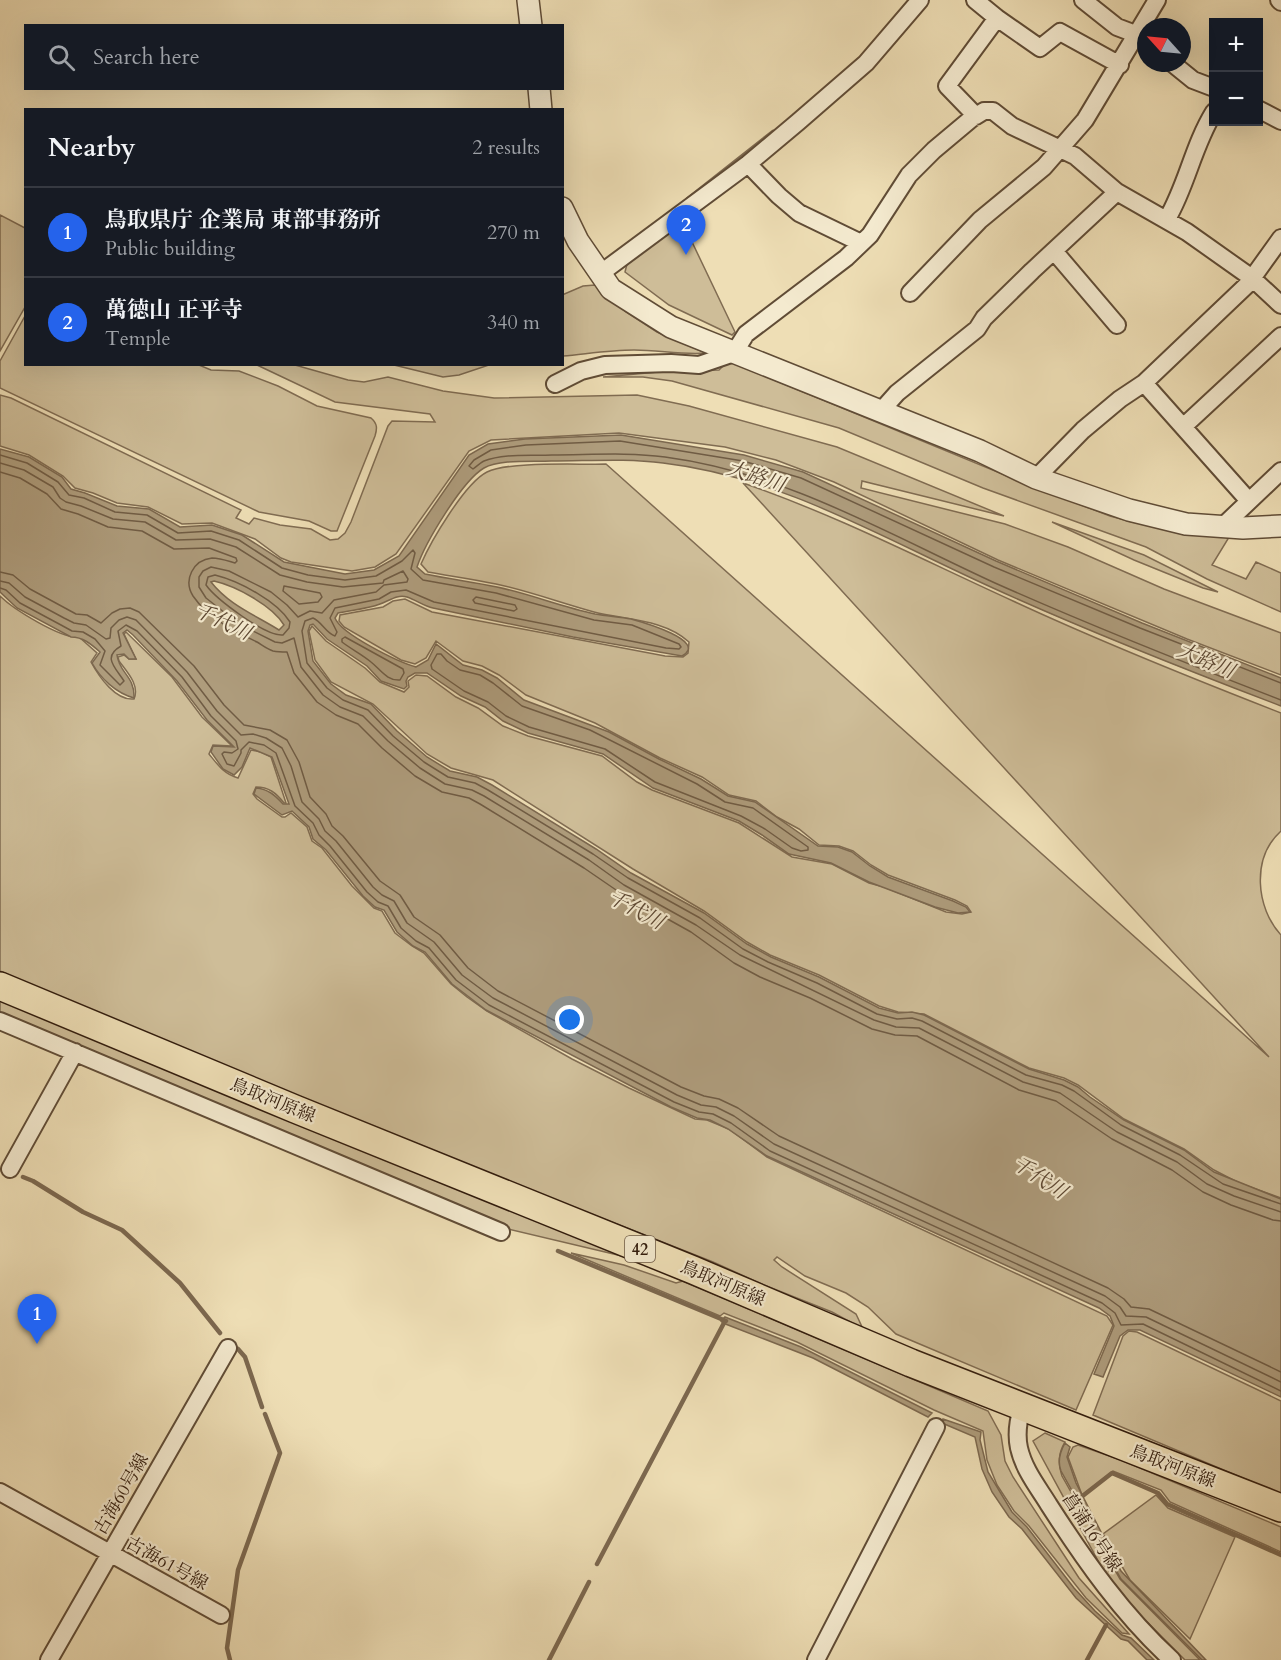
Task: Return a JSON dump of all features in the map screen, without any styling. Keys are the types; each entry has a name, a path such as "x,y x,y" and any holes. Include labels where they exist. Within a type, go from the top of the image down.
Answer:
{"main road":[{"name":"鳥取河原線","path":"0,986 693,1270 1022,1408 1281,1508"}],"street":[{"path":"528,0 531,24"},
{"path":"602,273 748,164 866,63 920,0"},
{"path":"975,0 1040,48 1060,32 1120,64"},
{"path":"1083,0 1117,27 1137,34"},
{"path":"1149,18 1157,0"},
{"path":"976,116 947,86 997,18"},
{"path":"910,293 980,220 1061,149 1085,120 1137,41"},
{"path":"1184,72 1193,80 1209,86"},
{"path":"539,90 541,108"},
{"path":"555,384 581,371 605,365 671,363 699,365 734,353 746,334 846,258 870,235 909,175 934,150 984,111 993,111 1012,126 1075,156 1117,192 1167,219 1252,278 1281,305"},
{"path":"1263,112 1281,121"},
{"path":"1167,219 1187,178 1204,128 1209,120"},
{"path":"748,164 799,213 861,243"},
{"path":"881,411 897,393 977,329 984,318 1117,192"},
{"path":"564,212 578,241 611,289 670,327 980,451 1036,478 1130,510 1186,524 1243,528 1281,526"},
{"path":"1036,478 1083,430 1120,399 1144,383 1248,284 1281,238"},
{"path":"1054,251 1117,325"},
{"path":"1184,426 1281,336"},
{"path":"1144,383 1249,501"},
{"path":"1223,526 1281,471"},
{"path":"0,1021 501,1232"},
{"path":"10,1169 75,1052"},
{"name":"古海60号線","path":"49,1660 228,1348"},
{"name":"菖蒲16号線","path":"1022,1408 1017,1425 1018,1448 1025,1468 1086,1562 1146,1636 1172,1660"},
{"path":"816,1660 936,1427"},
{"name":"古海61号線","path":"0,1492 221,1615"}],"shaded area":[{"path":"0,215 24,227 24,309 0,351"},
{"path":"682,221 735,332 732,335 669,305 625,272 627,264"},
{"path":"595,285 626,312 657,332 706,353 625,350 564,356 564,294 583,286"},
{"path":"24,318 24,366 201,366 211,370 239,371 278,386 317,406 371,418 375,422 376,431 337,531 331,531 309,521 259,512 0,388 0,361"},
{"path":"728,361 1110,516 1190,532 1231,534 1212,565 1246,579 1256,562 1281,573 1281,612 1207,579 1146,547 983,488 839,428 672,381 643,377 603,377 669,371 719,370"},
{"path":"259,366 299,366 348,380 364,382 388,377 443,391 494,398 637,395 689,406 837,447 1004,516 862,481 861,488 1005,524 1068,547 1164,589 1281,633 1281,675 1187,639 998,560 834,482 776,460 725,447 619,433 491,440 469,451 396,554 375,567 352,571 291,562 281,558 255,539 212,523 182,524 148,507 117,503 75,488 63,476 29,455 0,446 0,395 11,398 241,510 236,518 249,524 254,518 280,525 311,529 330,540 338,539 345,533 351,522 388,426 392,421 435,422 430,414 335,402"},
{"path":"398,366 486,366 459,375 443,377"},
{"path":"606,464 1269,1057 743,483 846,524 1113,645 1281,713 1281,831 1271,842 1265,855 1260,883 1266,911 1281,935 1281,1198 1239,1183 1214,1170 1184,1149 1124,1119 1078,1085 1064,1078 1029,1068 924,1014 898,1012 879,1006 819,975 770,955 747,942 704,911 493,780 451,768 427,754 373,704 331,682 315,660 309,631 312,626 326,641 365,668 380,682 404,692 409,687 408,681 416,675 427,676 503,726 528,736 602,756 637,782 652,790 739,823 792,857 832,864 869,883 946,912 962,914 971,912 967,906 955,900 888,875 853,851 839,846 819,845 756,801 729,795 702,777 660,758 595,723 526,695 499,675 482,666 463,661 436,641 426,658 415,664 401,660 344,627 339,621 340,615 383,607 393,601 405,599 432,612 665,656 683,657 688,653 689,642 668,629 644,621 594,612 496,584 428,572 421,564 432,541 459,500 478,478 487,472 511,466"},
{"path":"1052,522 1144,555 1218,592 1134,560"},
{"path":"0,596 15,608 50,628 79,637 97,653 91,662 103,681 121,696 134,699 134,684 118,657 124,655 129,659 136,659 124,634 126,632 172,677 202,717 232,746 213,745 209,754 218,765 225,772 238,778 251,750 271,757 286,803 272,791 261,787 256,787 253,794 257,799 282,817 291,813 307,827 312,841 322,848 352,886 374,908 382,911 395,933 424,953 451,984 487,1011 629,1088 695,1119 707,1120 729,1129 767,1157 1107,1316 1113,1325 1076,1410 896,1334 868,1307 846,1293 805,1276 777,1257 774,1260 782,1267 856,1314 863,1329 832,1312 713,1262 98,1015 0,971"},
{"path":"0,999 622,1256 500,1227 0,1018"},
{"path":"571,1253 624,1265 676,1283 683,1281 988,1411 1001,1435 1005,1461 1013,1477 1079,1578 1129,1634 1122,1633 1086,1598 1029,1526 1014,1511 997,1485 987,1460 983,1431 934,1410 797,1342 724,1313 720,1316"},
{"path":"1129,1331 1137,1332 1281,1401 1281,1494 1093,1415 1123,1336"},
{"path":"1045,1433 1065,1442 1059,1459 1062,1476 1120,1579 1200,1660 1185,1660 1125,1600 1102,1568 1033,1441"},
{"path":"1078,1445 1121,1460 1281,1527 1281,1552 1170,1502 1161,1490 1113,1471 1082,1495 1068,1457 1073,1447"},
{"path":"1156,1495 1168,1508 1235,1537 1190,1639 1130,1580 1103,1534"}],"water":[{"path":"621,435 744,455 803,472 996,561 1142,623 1281,678 1281,706 1064,619 792,496 707,470 635,461 517,461 484,468 465,486 445,513 417,567 425,574 497,587 595,614 631,619 647,624 681,638 687,644 688,650 682,656 573,637 433,608 403,596 370,607 338,613 335,618 348,632 359,639 384,654 416,667 428,660 436,644 463,665 482,670 497,678 524,700 609,732 701,779 728,796 755,802 818,846 838,847 852,852 888,877 953,901 966,907 970,912 958,913 935,907 869,882 831,863 789,854 739,821 653,788 603,754 528,733 503,721 485,707 461,696 427,673 415,673 408,677 407,686 404,689 381,681 367,666 327,639 313,624 310,625 308,631 313,661 331,684 346,695 371,704 427,757 450,771 477,777 492,785 631,873 704,913 747,944 771,957 819,977 879,1008 898,1013 912,1012 924,1015 1029,1069 1064,1080 1078,1087 1124,1120 1184,1150 1214,1172 1281,1199 1281,1397 1140,1330 1128,1330 1120,1336 1103,1377 1094,1374 1114,1326 1110,1316 1099,1308 767,1156 728,1129 710,1120 697,1118 671,1107 486,1010 452,984 425,952 413,946 397,932 384,910 375,907 363,896 326,850 313,839 309,827 292,811 282,815 254,794 256,788 268,791 283,804 289,804 272,757 250,748 242,767 234,775 223,769 211,752 213,746 234,747 207,720 177,681 133,635 127,630 123,633 136,659 129,659 124,654 117,655 118,661 130,679 134,698 115,689 100,675 92,663 100,652 93,646 17,608 0,592 0,449 29,457 62,477 71,489 117,506 149,509 180,527 212,525 242,535 284,562 345,574 374,570 399,556 469,455 488,444 525,439","holes":["211,582 223,584 263,604 284,625 279,630 234,603"]},
{"path":"725,1317 801,1347 932,1413 928,1417 813,1358 723,1323 721,1321"},
{"path":"943,1419 981,1432 980,1440 988,1472 1012,1512 1027,1527 1074,1588 1095,1611 1122,1635 1131,1638 1154,1660 1147,1660 1128,1641 1121,1639 1076,1598 1022,1529 1009,1517 992,1492 982,1469 975,1437 942,1423"},
{"path":"1065,1443 1070,1447 1067,1457 1076,1483 1121,1571 1206,1660 1202,1660 1121,1579 1061,1471 1060,1457"}],"waterway":[{"path":"688,199 773,132"},
{"path":"23,1177 83,1212 122,1230 180,1283 220,1333"},
{"path":"558,1251 726,1321"},
{"path":"597,1564 725,1321"},
{"path":"238,1349 245,1357 262,1407"},
{"path":"230,1660 227,1648 238,1570 280,1453 265,1414"},
{"path":"1080,1498 1112,1473 1158,1493 1167,1504 1281,1555"},
{"path":"549,1660 589,1582"},
{"path":"1087,1660 1106,1625"}],"place":[{"name":"萬徳山 正平寺","path":"686,255"},
{"name":"鳥取県庁 企業局 東部事務所","path":"37,1344"}],"water label":[{"name":"大路川","path":"756,476"},
{"name":"千代川","path":"223,621"},
{"name":"大路川","path":"1206,660"},
{"name":"千代川","path":"636,909"},
{"name":"千代川","path":"1040,1177"}]}
